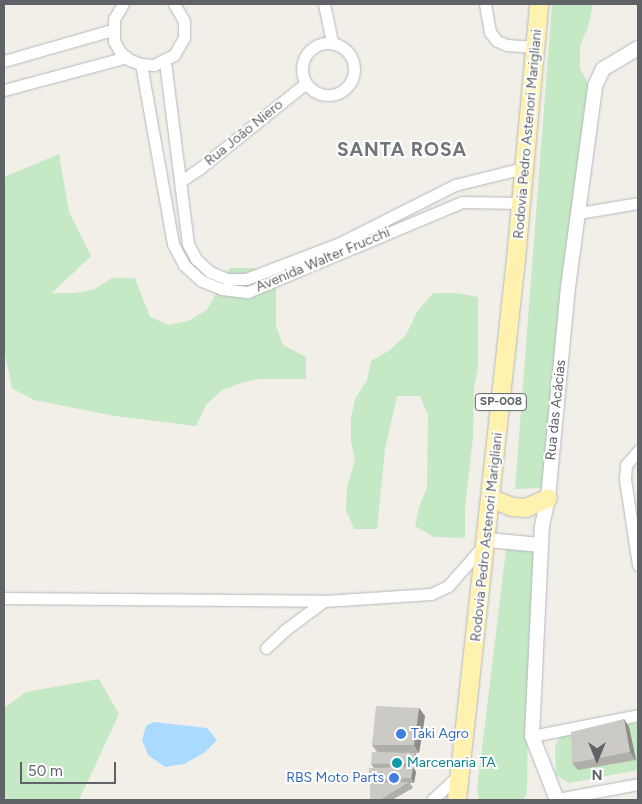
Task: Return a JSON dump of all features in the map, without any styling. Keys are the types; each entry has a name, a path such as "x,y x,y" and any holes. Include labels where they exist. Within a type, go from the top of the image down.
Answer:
{"main road":[{"name":"Rodovia Pedro Astenori Marigliani","path":"457,800 487,540 539,4"},
{"path":"490,498 512,507 526,508 548,498"}],"street":[{"path":"123,4 114,19 112,30 114,41 127,57 141,64 154,65 165,62 174,55 184,38 184,21 174,4"},
{"path":"324,4 332,43"},
{"path":"485,4 490,32 497,41 507,45 535,47"},
{"path":"4,61 112,30"},
{"path":"323,43 332,43 347,51 352,58 354,76 350,84 336,94 328,96 319,94 306,84 301,71 304,57 309,51 323,43"},
{"name":"Rua das Acácias","path":"532,736 542,526 548,498 568,287 595,86 603,69 638,48"},
{"path":"4,90 127,57"},
{"name":"Avenida Walter Frucchi","path":"165,62 188,244 196,259 210,272 227,279 246,279 340,243 455,185 523,168"},
{"name":"Avenida Walter Frucchi","path":"141,64 173,244 184,265 202,281 215,286 248,292 462,202"},
{"name":"Rua João Niero","path":"181,181 306,84"},
{"path":"455,185 462,202 521,203"},
{"path":"578,214 638,203"},
{"path":"638,451 626,465 625,479 638,566"},
{"path":"4,598 324,601 431,594 448,586 487,540 541,546"},
{"path":"266,648 324,601"},
{"path":"638,715 532,736 557,799 638,784"},
{"path":"432,800 461,773"}],"green space":[{"path":"552,4 593,4 588,27 580,46 580,69 591,88 543,488 515,489"},
{"path":"59,154 69,212 91,256 52,293 74,293 93,290 112,278 135,278 150,317 169,325 188,321 207,310 230,268 253,268 276,280 276,326 283,345 306,357 306,379 260,379 222,390 206,405 196,426 115,416 34,400 12,388 4,349 4,177"},
{"path":"433,293 456,293 478,297 478,366 474,389 473,438 465,507 465,538 434,537 415,526 419,507 427,488 428,415 420,396 397,396 385,449 377,529 354,529 346,510 347,487 355,460 351,441 351,418 355,399 367,380 371,361 390,350 406,335 417,312"},
{"path":"507,542 533,542 541,561 528,703 527,794 522,800 479,800 477,790"},
{"path":"99,679 119,714 79,800 4,800 4,708 26,692"},
{"path":"638,722 638,770 569,783 556,775 555,747 560,736"}],"water":[{"path":"153,722 207,728 217,740 204,753 184,764 165,767 148,755 142,740 146,726"}],"building":[{"name":"Taki Agro","path":"376,706 419,708 414,745 372,745"},
{"path":"624,719 630,752 572,763 571,732"},
{"path":"372,752 415,753 413,763 371,764"},
{"path":"413,767 411,778 369,780 369,768"},
{"path":"409,782 380,800 370,800 370,783"}],"place":[{"name":"Taki Agro","path":"401,734"},
{"name":"Marcenaria TA","path":"397,763"},
{"name":"RBS Moto Parts","path":"394,778"}],"district":[{"name":"SANTA ROSA","path":"402,150"}]}
